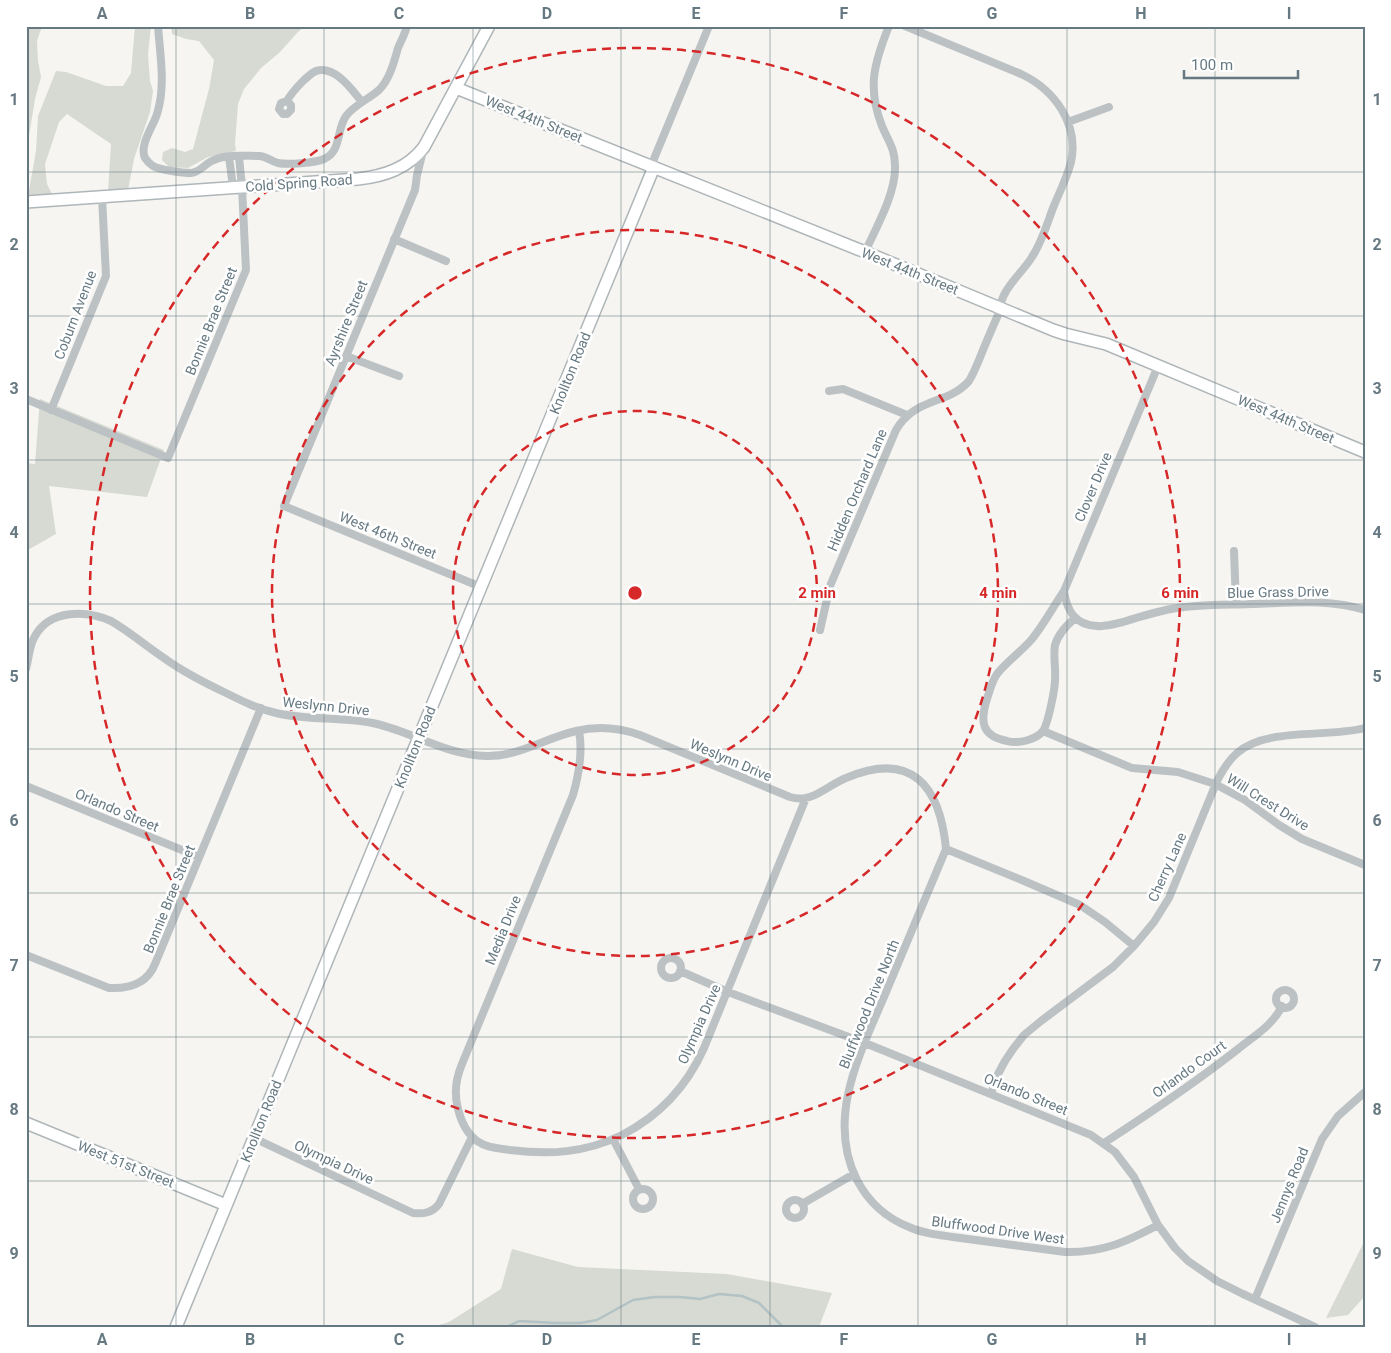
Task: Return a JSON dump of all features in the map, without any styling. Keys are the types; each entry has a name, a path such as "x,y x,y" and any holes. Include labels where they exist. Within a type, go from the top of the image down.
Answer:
{"street":[{"path":"158,26 162,80 161,95 157,115 144,145 144,151 146,159 156,168 187,173 195,172 216,159 229,157 260,156 284,164 315,162 324,159 336,148 346,117 380,89 390,74 407,26"},
{"name":"Cold Spring Road","path":"26,202 358,179 393,172 414,159 424,147 489,26"},
{"name":"Knollton Road","path":"176,1327 481,587 709,26"},
{"path":"865,252 889,198 895,175 894,153 878,114 873,90 876,62 889,26"},
{"name":"Hidden Orchard Lane","path":"820,630 830,586 897,427 907,415 917,408 953,393 967,383 974,372 1002,300 1011,284 1036,251 1072,157 1072,136 1064,112 1055,99 1034,80 905,26"},
{"path":"287,102 294,90 310,74 323,70 341,78 351,87 362,102"},
{"name":"West 44th Street","path":"456,88 1065,334 1101,342 1365,452"},
{"path":"1068,122 1109,107"},
{"name":"Ayrshire Street","path":"284,506 415,190 416,175 424,147"},
{"path":"237,187 239,156"},
{"path":"229,157 237,187"},
{"name":"Bonnie Brae Street","path":"51,410 168,458 246,270 237,187"},
{"name":"Coburn Avenue","path":"51,410 106,276 102,197"},
{"path":"394,240 446,261"},
{"path":"346,356 399,376"},
{"name":"Clover Drive","path":"1043,731 1030,739 1018,742 1006,741 987,732 982,714 997,674 1032,638 1064,591 1158,366"},
{"path":"829,391 843,389 907,415"},
{"path":"26,399 51,410"},
{"name":"West 46th Street","path":"284,506 481,587"},
{"path":"1234,551 1236,604"},
{"path":"1043,731 1048,718 1055,684 1054,650 1060,633 1075,618 1068,607 1064,591"},
{"name":"Blue Grass Drive","path":"1075,618 1091,625 1108,626 1169,609 1236,604 1321,602 1365,610"},
{"name":"Weslynn Drive","path":"26,669 30,647 36,633 43,625 65,614 80,613 108,619 180,669 214,687 275,713 379,724 434,745 470,755 491,756 515,753 579,730 601,728 622,730 790,797 806,798"},
{"name":"Bonnie Brae Street","path":"26,955 109,988 126,988 137,984 148,976 154,968 261,708"},
{"name":"Cherry Lane","path":"991,1094 1005,1061 1024,1035 1124,957 1154,922 1169,898 1215,784 1232,757 1256,741 1270,737 1365,728"},
{"name":"Media Drive","path":"472,1137 464,1127 457,1105 456,1087 459,1070 572,795 580,767 581,745 579,730"},
{"name":"Will Crest Drive","path":"1043,731 1132,768 1178,772 1215,784 1245,800 1279,826 1302,839 1365,865"},
{"path":"806,798 818,794 845,778 866,771 898,769 909,772 926,786 932,796 941,822 946,849 1080,905 1105,922 1134,946"},
{"name":"Orlando Street","path":"26,786 199,857"},
{"name":"Olympia Drive","path":"254,1138 413,1213 421,1214 431,1211 440,1202 472,1137 491,1147 539,1153 572,1151 586,1148 613,1139 634,1128 672,1098 702,1054 806,798"},
{"name":"Bluffwood Drive North","path":"854,1174 848,1160 846,1145 845,1112 850,1083 946,849"},
{"name":"Orlando Street","path":"680,971 728,992 1083,1130 1115,1152 1134,1178 1158,1225 1175,1248 1196,1268 1217,1281 1315,1327"},
{"name":"Orlando Court","path":"1104,1143 1220,1064 1268,1025 1277,1016 1282,1006"},
{"name":"Jennys Road","path":"1255,1299 1322,1139 1338,1116 1365,1092"},
{"name":"West 51st Street","path":"26,1123 226,1205"},
{"path":"613,1139 639,1189"},
{"path":"802,1204 854,1174"},
{"name":"Bluffwood Drive West","path":"854,1174 869,1198 893,1220 914,1230 938,1235 1060,1252 1076,1252 1096,1250 1115,1245 1130,1240 1158,1225"}],"shaded area":[{"path":"26,26 42,26 37,41 41,77 35,99 26,154"},
{"path":"135,26 151,26 148,54 150,81 153,91 150,112 134,159 128,190 108,192 111,144 67,114 59,122 45,164 47,184 52,194 28,196 36,151 38,116 56,71 66,72 106,86 123,86 131,73"},
{"path":"171,26 305,26 279,53 261,68 244,89 238,104 236,151 208,157 188,168 169,167 162,160 163,152 172,148 185,152 193,149 209,89 214,60 199,41 172,34"},
{"path":"40,399 164,450 147,497 49,486 56,534 26,551 26,463 35,464"},
{"path":"1365,1240 1365,1296 1348,1315 1326,1318"},
{"path":"512,1249 578,1267 727,1274 832,1293 819,1327 432,1327 449,1322 501,1289"}],"waterway":[{"path":"507,1327 519,1321 580,1323 597,1320 633,1300 655,1297 700,1299 719,1294 742,1296 759,1303 783,1327"}]}
